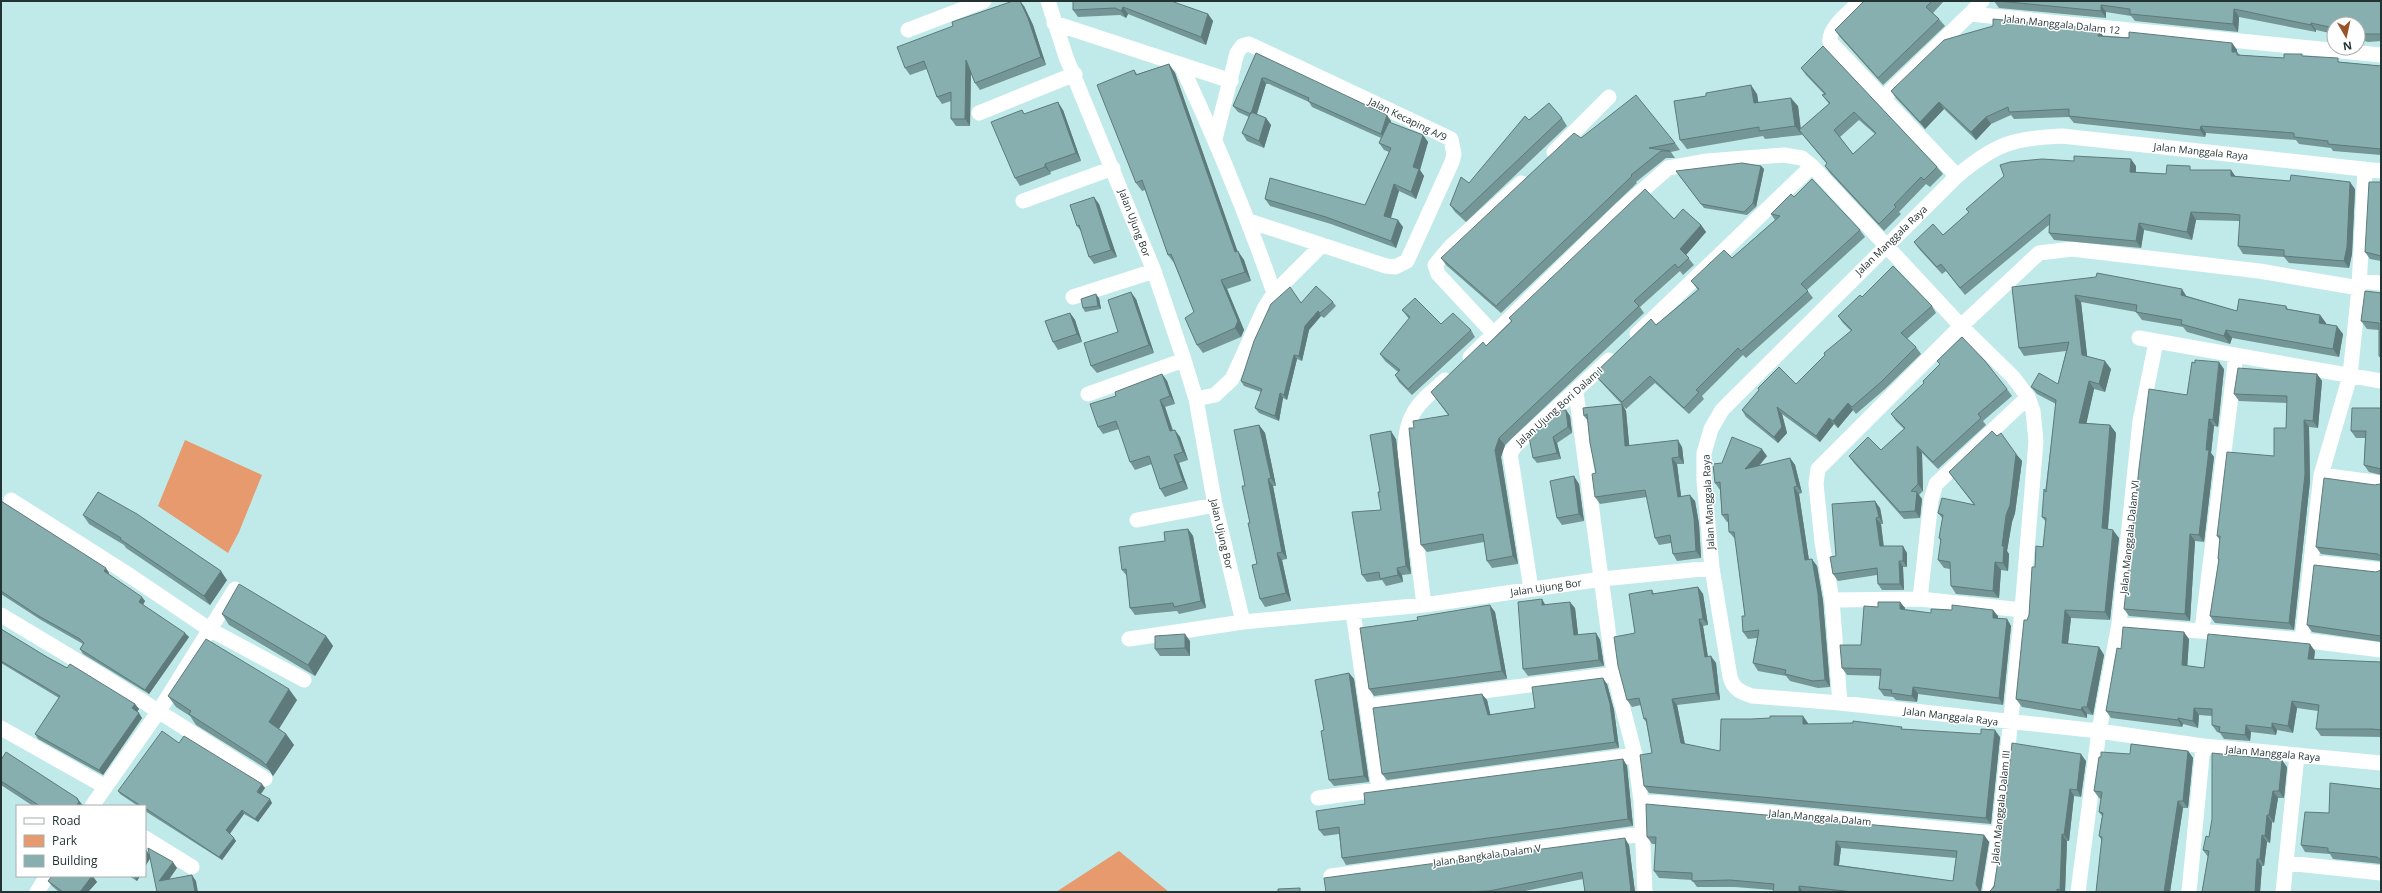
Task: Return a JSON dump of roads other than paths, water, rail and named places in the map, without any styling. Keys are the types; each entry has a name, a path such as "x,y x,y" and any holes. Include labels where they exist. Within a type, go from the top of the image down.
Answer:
{"street":[{"path":"908,30 984,1"},
{"name":"Jalan Ujung Bor","path":"1048,1 1054,23 1154,271 1184,360 1196,399 1215,505 1243,622 1424,605 1602,579 1712,568"},
{"path":"1861,1 1833,30 1830,36 1830,42 1957,176"},
{"path":"1883,98 1982,1"},
{"name":"Jalan Manggala Dalam 12","path":"1970,14 2381,56"},
{"path":"1054,23 1231,82"},
{"name":"Jalan Kecaping A/9","path":"1215,139 1240,48 1249,44 1451,139 1454,154 1452,162 1407,261 1395,267 1386,266 1249,221"},
{"path":"1181,65 1215,139 1249,221 1274,293"},
{"path":"979,113 1075,74"},
{"path":"1544,162 1609,97"},
{"name":"Jalan Manggala Raya","path":"2381,170 2062,136 2032,137 2009,142 1991,151 1957,176 1886,244 1722,410 1711,429 1704,453 1712,568 1730,677 1735,688 1752,696 1840,703 2100,731 2203,746 2381,763"},
{"path":"1424,605 1405,451 1405,435 1408,422 1422,400 1457,369 1619,211 1668,168 1707,160 1780,155 1802,158 1812,166 1961,326 2013,377 2028,397 1936,484 1931,500 1920,599"},
{"name":"Jalan Ujung Bori Dalam I","path":"1531,589 1510,453 1517,444 1576,392 1812,166"},
{"path":"1023,201 1113,168"},
{"path":"2302,640 2321,475 2350,376 2359,285 2366,169"},
{"path":"1493,333 1438,274 1435,265 1450,247 1533,172"},
{"path":"1196,399 1215,395 1232,379 1264,309 1274,293 1322,245"},
{"path":"1840,703 1832,600 1822,542 1816,484 1818,469 1961,326 2039,253 2060,249 2259,271 2359,285 2381,283"},
{"path":"1073,297 1154,271"},
{"path":"2139,338 2283,362 2350,376 2381,380"},
{"name":"Jalan Manggala Dalam VI","path":"2078,892 2100,731 2119,624 2140,421 2156,342"},
{"path":"2202,630 2236,355"},
{"path":"1088,394 1184,360"},
{"path":"1576,392 1614,674 1635,755 1641,801 1642,834 1649,892"},
{"name":"Jalan Manggala Dalam III","path":"1990,892 1998,834 2022,610 2036,441 2036,424 2028,397"},
{"path":"2321,475 2381,483"},
{"path":"11,500 123,570 209,629 304,680"},
{"path":"1137,520 1215,505"},
{"path":"2311,562 2381,570"},
{"path":"93,805 104,786 159,711 235,589"},
{"path":"1832,600 1920,599 2022,610"},
{"path":"1353,612 1379,789"},
{"path":"1,615 106,678 266,779"},
{"path":"1129,639 1243,622"},
{"path":"2119,624 2202,630 2381,650"},
{"path":"1368,706 1614,674"},
{"path":"1,728 104,786"},
{"path":"2189,892 2203,746"},
{"path":"1318,798 1635,755"},
{"path":"2283,892 2297,755"},
{"name":"Jalan Manggala Dalam","path":"1641,801 1998,834"},
{"name":"Jalan Bangkala Dalam V","path":"1331,876 1642,834"},
{"path":"146,839 192,868"},
{"path":"2287,864 2381,872"},
{"path":"37,892 46,877"}]}
